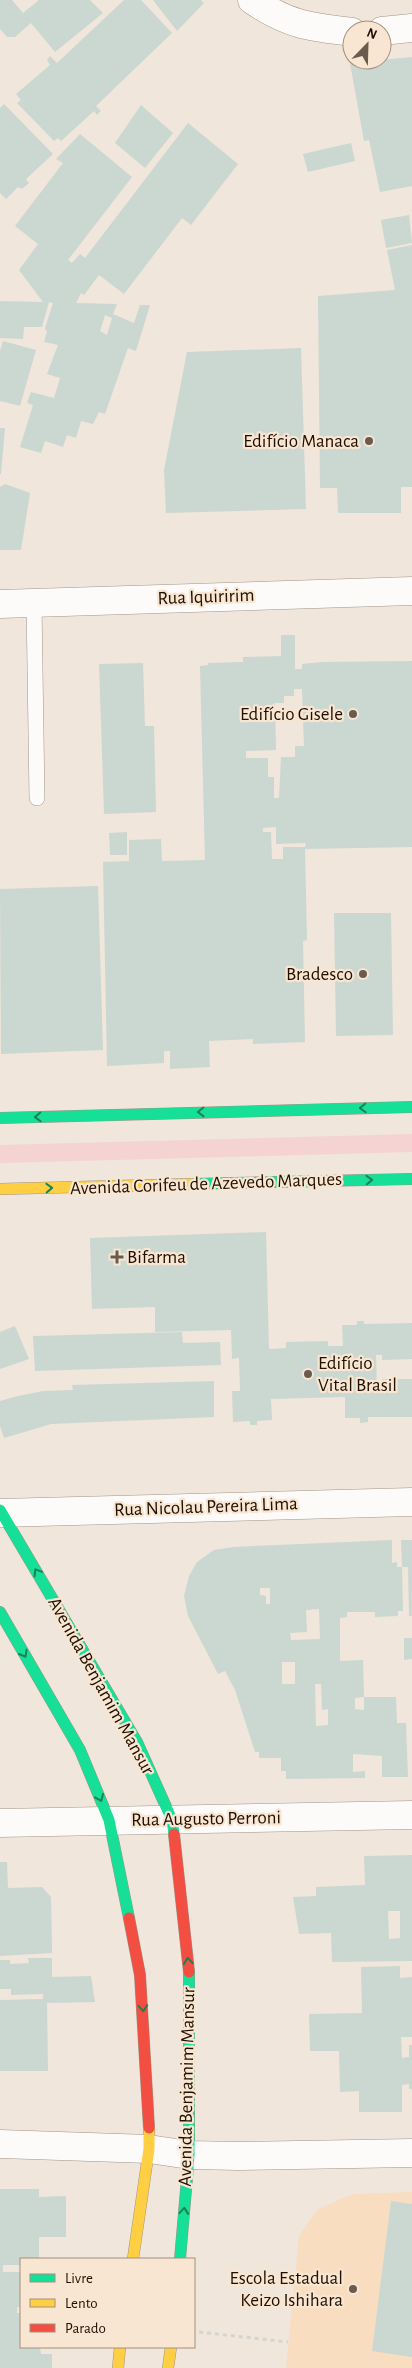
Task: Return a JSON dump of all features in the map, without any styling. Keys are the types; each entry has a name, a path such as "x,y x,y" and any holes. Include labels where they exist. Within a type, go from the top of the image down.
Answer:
{"main road":[{"path":"0,1118 412,1107"},
{"name":"Avenida Corifeu de Azevedo Marques","path":"0,1190 412,1178"},
{"name":"Avenida Benjamim Mansur","path":"1,1512 137,1742 172,1820 190,1980 189,2155 180,2258"},
{"name":"Avenida Benjamim Mansur","path":"0,1612 80,1750 110,1820 140,1975 149,2101 149,2149 133,2258"},
{"path":"118,2368 120,2348"},
{"path":"168,2368 171,2348"}],"street":[{"path":"252,0 275,16 306,27 342,31"},
{"path":"392,30 412,28"},
{"name":"Rua Iquiririm","path":"0,604 412,591"},
{"name":"Rua Nicolau Pereira Lima","path":"1,1512 412,1502"},
{"name":"Rua Augusto Perroni","path":"0,1823 412,1815"},
{"path":"0,2144 149,2149 189,2155 412,2153"}],"lane":[{"path":"34,603 37,798"}],"path":[{"path":"195,2331 288,2342"}],"shaded area":[{"path":"412,1134 412,1152 0,1163 0,1145"},
{"name":"Escola Estadual Keizo Ishihara","path":"412,2192 412,2368 286,2368 299,2236 318,2209 353,2194"}],"building":[{"path":"0,0 12,0 23,13 39,0 90,0 103,13 55,52 31,23 15,37 7,37 0,29"},
{"path":"124,0 141,0 172,33 96,106 101,111 97,115 94,111 61,141 58,138 54,141 17,103 21,100 16,94 50,65 47,60 50,56 57,63"},
{"path":"153,0 201,0 204,3 177,31"},
{"path":"412,57 412,186 380,192 369,140 364,141 351,70 392,70 392,59"},
{"path":"4,104 53,154 26,179 29,183 22,189 18,187 6,199 0,193 0,108"},
{"path":"141,105 173,133 145,168 115,143"},
{"path":"188,123 238,164 191,225 182,218 124,294 99,275 84,295 81,293 76,303 117,304 113,314 134,323 140,305 150,305 136,351 128,348 105,414 99,412 93,424 81,421 76,438 67,435 63,447 45,441 41,453 20,447 33,405 27,403 31,392 54,398 60,378 47,374 58,345 44,342 47,332 45,328 53,303 49,302 42,327 24,327 23,339 0,338 0,301 43,302 19,270 38,244 15,226 63,163 56,159 80,134 132,177 68,260 72,263 80,254 85,258","holes":["105,315 112,318 107,335 100,331"]},
{"path":"351,143 355,161 308,172 303,154"},
{"path":"409,215 412,243 386,248 381,220"},
{"path":"412,245 412,487 401,487 401,513 338,513 337,488 320,488 318,296 395,290 387,250"},
{"path":"3,341 36,350 20,406 0,401 0,351"},
{"path":"301,348 306,509 166,513 164,470 187,352"},
{"path":"0,428 5,428 1,474 0,474"},
{"path":"5,484 30,493 21,550 0,550 0,487"},
{"path":"281,635 295,635 295,669 302,669 302,664 322,662 412,661 412,847 305,849 307,940 303,941 305,1042 253,1044 253,1039 209,1041 210,1067 170,1069 170,1051 164,1051 164,1063 107,1066 103,862 129,861 129,840 161,839 162,861 205,860 200,666 208,665 208,663 243,662 243,657 281,656","holes":["294,689 302,689 304,746 295,746 295,757 281,757 279,798 274,798 274,777 268,777 268,758 246,758 246,751 276,750 275,703 284,703 284,696 294,696","276,827 276,844 306,843 305,847 283,847 283,859 272,859 271,832 263,832 263,828"]},
{"path":"143,663 145,726 154,726 156,812 104,814 99,664"},
{"path":"127,832 127,855 110,855 109,833"},
{"path":"98,886 103,1050 1,1054 0,889"},
{"name":"Bradesco","path":"334,913 391,913 393,1035 336,1036"},
{"path":"266,1232 269,1349 286,1348 286,1342 328,1341 328,1346 343,1346 342,1325 357,1325 357,1321 364,1321 364,1324 412,1323 412,1359 382,1360 382,1355 376,1355 377,1389 382,1388 382,1379 412,1379 412,1417 368,1417 368,1422 360,1423 360,1418 345,1418 345,1397 271,1399 272,1420 257,1421 257,1425 250,1425 250,1421 233,1422 232,1391 240,1391 239,1358 232,1359 231,1330 155,1332 155,1307 92,1309 90,1238"},
{"path":"15,1326 29,1359 0,1369 0,1332"},
{"path":"182,1332 183,1343 220,1342 221,1365 35,1371 33,1336"},
{"path":"214,1381 214,1417 51,1424 4,1438 0,1426 0,1401 18,1396 43,1391 73,1390 72,1385"},
{"path":"392,1540 392,1563 397,1562 397,1567 402,1567 403,1611 398,1611 398,1616 375,1617 375,1612 347,1612 347,1617 340,1618 340,1661 363,1660 364,1697 396,1697 397,1723 406,1723 408,1777 382,1777 382,1756 353,1754 353,1772 365,1771 365,1778 286,1779 286,1771 281,1771 281,1758 259,1758 259,1752 255,1752 235,1690 225,1671 218,1674 188,1616 184,1596 189,1576 197,1562 214,1550 234,1547","holes":["260,1588 270,1588 270,1604 266,1604 266,1596 260,1595","319,1609 320,1639 291,1640 290,1633 307,1632 306,1610","282,1662 295,1662 295,1684 282,1684","315,1684 321,1684 322,1710 328,1709 328,1725 316,1726","364,1697 364,1710 355,1709 355,1698"]},
{"path":"401,1540 412,1540 412,1616 409,1616 408,1567 402,1567"},
{"path":"404,1638 412,1638 412,1659 404,1660"},
{"path":"412,1855 412,1961 332,1962 331,1933 299,1934 293,1897 316,1896 316,1887 365,1885 364,1856","holes":["388,1911 400,1911 400,1938 389,1939"]},
{"path":"0,1862 7,1862 8,1888 42,1887 51,1897 52,1953 0,1956"},
{"path":"28,1958 52,1958 52,1977 91,1976 95,2002 47,2003 48,2071 0,2071 0,2000 43,1999 43,1994 11,1995 11,1989 0,1989 0,1960 10,1960 10,1964 29,1963"},
{"path":"400,1966 400,1978 412,1977 412,2037 401,2037 402,2058 409,2057 409,2045 412,2045 412,2089 409,2089 409,2084 402,2085 402,2112 359,2112 359,2091 340,2092 339,2051 310,2051 309,2014 362,2013 361,1967"},
{"path":"0,2189 39,2189 39,2197 66,2196 66,2237 39,2237 39,2258 20,2258 20,2265 3,2265 3,2272 20,2272 20,2307 17,2307 17,2313 20,2313 20,2348 40,2348 41,2354 52,2354 52,2368 0,2368"},
{"path":"391,2201 412,2204 412,2357 372,2351"}],"traffic: fast":[{"path":"0,1118 412,1107"},
{"path":"192,1184 412,1179"},
{"path":"0,1510 137,1742 172,1820 174,1834"},
{"path":"0,1612 80,1750 109,1820 129,1918"},
{"path":"180,2258 189,2155 189,1972"}],"traffic: slow":[{"path":"0,1189 192,1184"},
{"path":"133,2258 149,2149 149,2128"},
{"path":"118,2368 120,2348"},
{"path":"168,2368 171,2348"}],"traffic: jam":[{"path":"174,1834 189,1972"},
{"path":"129,1918 140,1975 149,2128"}],"place":[{"name":"Edifício Manaca","path":"369,441"},
{"name":"Edifício Gisele","path":"353,714"},
{"name":"Bradesco","path":"363,974"},
{"name":"Bifarma","path":"117,1257"},
{"name":"Edifício Vital Brasil","path":"308,1374"},
{"name":"Escola Estadual Keizo Ishihara","path":"353,2289"}]}
